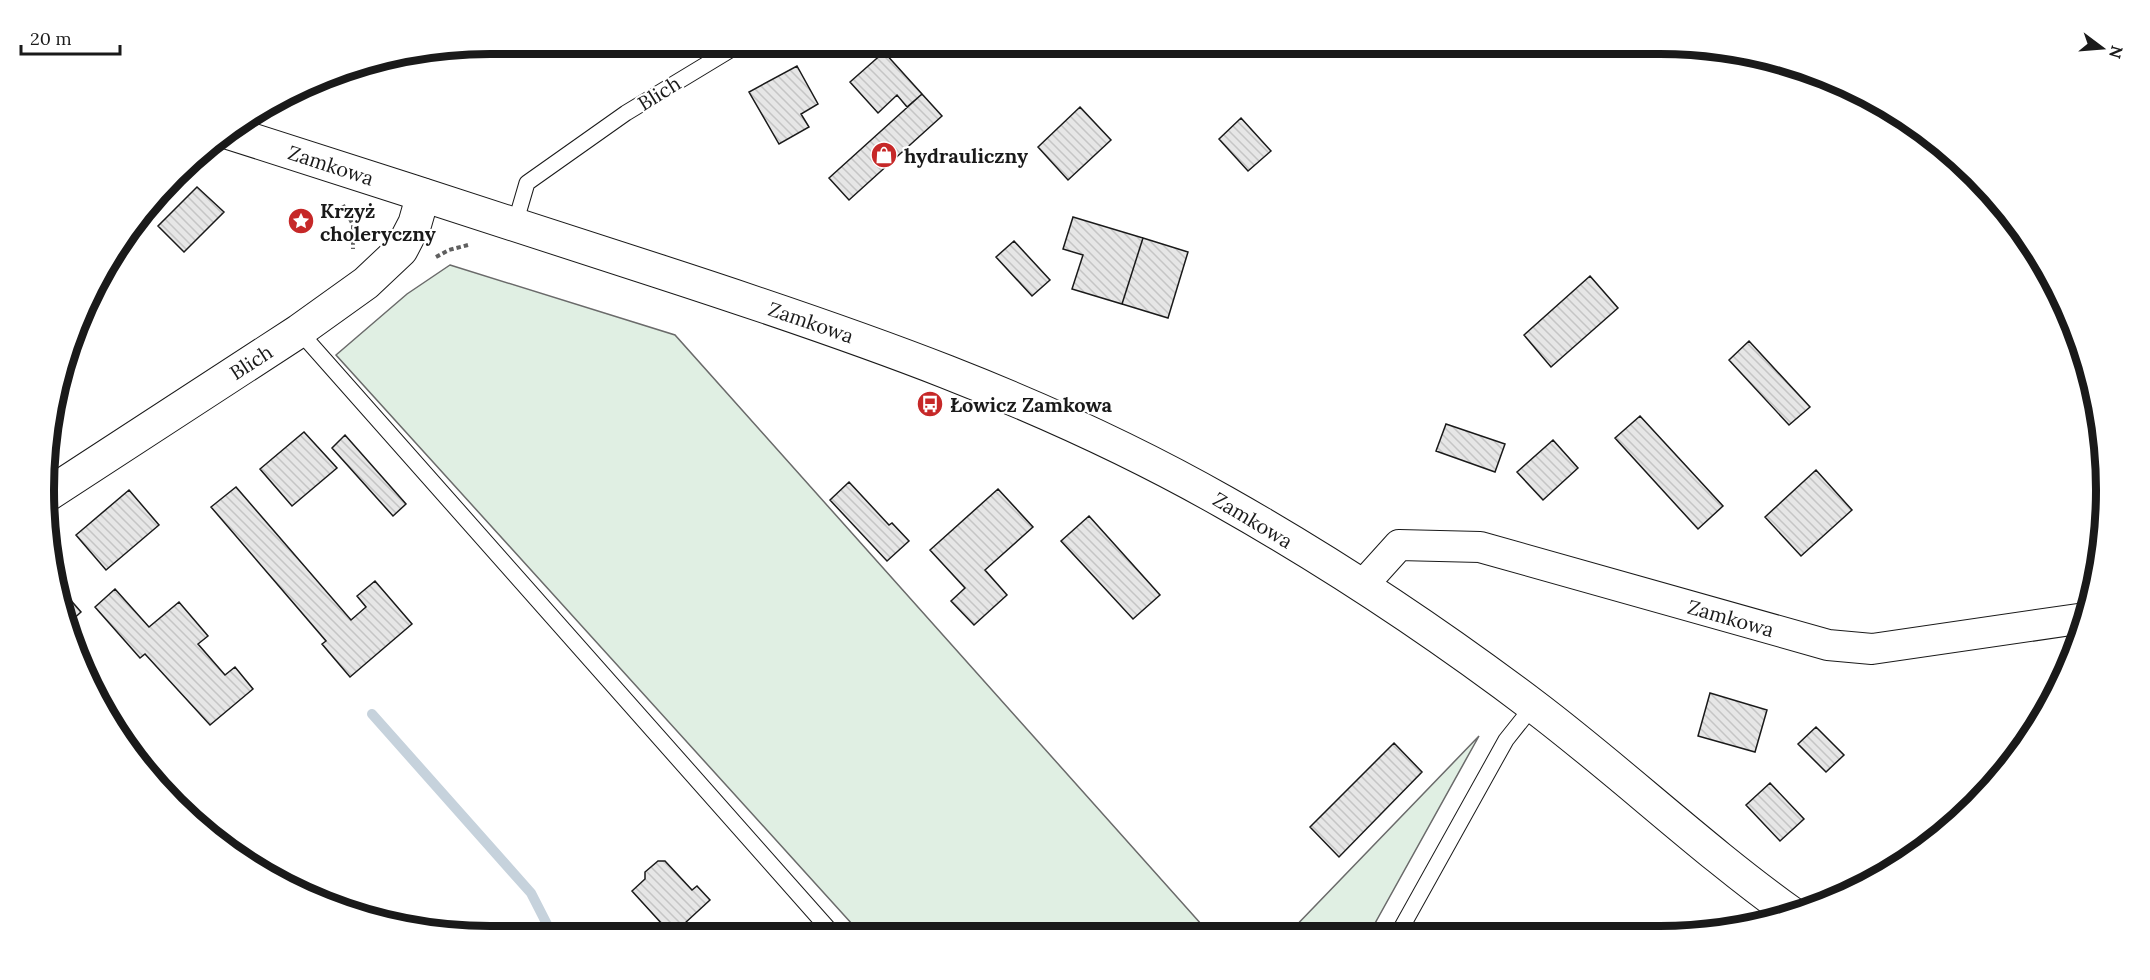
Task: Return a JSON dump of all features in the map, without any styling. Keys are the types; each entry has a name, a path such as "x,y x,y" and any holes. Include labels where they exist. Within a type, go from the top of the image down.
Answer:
{"main road":[{"name":"Zamkowa","path":"237,135 761,304 885,347 1084,429 1222,501 1362,586 1533,706 1782,908"},
{"name":"Blich","path":"54,490 299,331 366,283 401,250 415,223 423,195"}],"street":[{"name":"Zamkowa","path":"1362,586 1399,544 1480,547 1828,645 1872,649 2076,619"}],"lane":[{"name":"Blich","path":"515,224 526,183 626,113 723,54"},
{"path":"299,331 826,926"},
{"path":"1402,926 1506,740 1533,706"}],"path":[{"path":"434,259 449,250 472,244"}],"green space":[{"path":"450,265 675,335 1203,926 854,926 336,355 407,294"},
{"path":"1479,736 1373,926 1296,926"}],"building":[{"path":"882,54 886,54 922,94 907,107 897,95 878,113 850,82"},
{"path":"797,66 818,104 801,114 809,127 779,144 749,92"},
{"path":"922,94 942,116 849,200 829,178"},
{"path":"1080,107 1111,140 1068,180 1038,147"},
{"path":"1241,118 1271,151 1248,171 1219,139"},
{"path":"197,187 224,212 184,252 158,226"},
{"path":"1073,217 1143,238 1122,304 1072,289 1083,255 1063,249"},
{"path":"1143,238 1188,252 1168,318 1122,304"},
{"path":"1014,241 1050,280 1032,296 996,257"},
{"path":"1590,276 1618,308 1551,367 1524,335"},
{"path":"1749,341 1810,407 1789,425 1729,360"},
{"path":"1640,416 1723,506 1698,529 1615,438"},
{"path":"1446,424 1505,444 1495,472 1436,451"},
{"path":"304,432 337,468 292,506 260,469"},
{"path":"345,435 406,504 393,516 332,448"},
{"path":"1553,440 1578,468 1543,500 1517,472"},
{"path":"1816,470 1852,510 1801,556 1765,517"},
{"path":"849,482 889,525 892,523 909,541 887,561 830,500"},
{"path":"236,487 351,620 366,607 357,596 375,581 412,624 350,677 322,644 326,641 211,507"},
{"path":"998,489 1033,527 985,570 1007,595 974,625 951,601 965,588 930,550"},
{"path":"129,490 159,525 106,570 76,535"},
{"path":"1089,516 1160,595 1133,619 1061,541"},
{"path":"115,589 149,627 179,602 208,636 198,644 225,675 235,667 253,689 210,725 145,654 140,658 95,607"},
{"path":"67,596 81,612 74,619"},
{"path":"1710,693 1767,710 1755,752 1698,736"},
{"path":"1816,727 1844,755 1826,772 1798,744"},
{"path":"1394,743 1422,772 1339,857 1310,827"},
{"path":"1770,783 1804,819 1780,841 1746,805"},
{"path":"658,861 665,861 692,890 697,886 710,900 682,926 664,926 632,891 645,879 645,872"}],"waterway":[{"path":"372,714 531,893 548,926"}],"place":[{"name":"hydrauliczny","path":"884,155"},
{"name":"Krzyż choleryczny","path":"301,221"},
{"name":"Łowicz Zamkowa","path":"930,404"}]}
